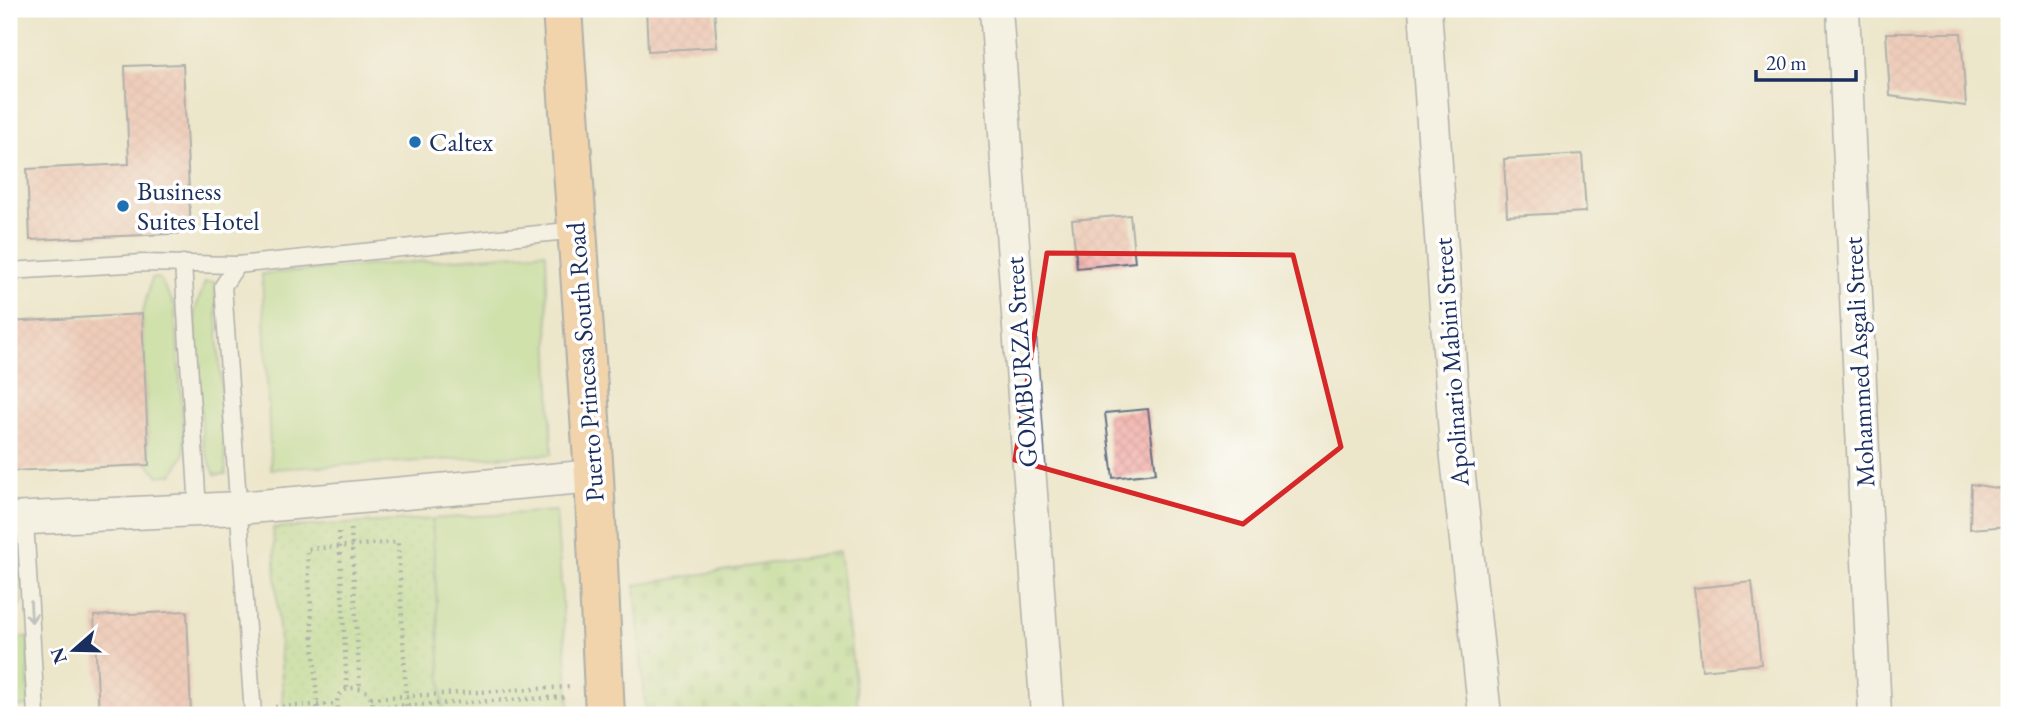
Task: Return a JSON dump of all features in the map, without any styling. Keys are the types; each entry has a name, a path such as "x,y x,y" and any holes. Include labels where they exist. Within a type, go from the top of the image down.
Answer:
{"main road":[{"name":"Puerto Princesa South Road","path":"562,9 594,476 604,699"}],"street":[{"name":"GOMBURZA Street","path":"996,9 1047,715"},
{"name":"Apolinario Mabini Street","path":"1425,9 1456,449 1485,715"},
{"name":"Mohammed Asgali Street","path":"1843,9 1875,715"},
{"path":"17,519 239,508 594,476"}],"lane":[{"path":"9,271 143,263 237,265 577,230"},
{"path":"183,263 198,510"},
{"path":"237,265 223,286 253,715"},
{"path":"17,519 36,715"}],"path":[{"path":"343,499 352,545 360,689"},
{"path":"343,499 340,546 347,689"},
{"path":"318,715 307,549 398,542 407,715"},
{"path":"340,715 337,704 340,695 347,689 366,691 373,707 369,715"},
{"path":"371,698 406,696 604,699"},
{"path":"373,707 604,699"}],"highlighted area":[{"path":"1047,253 1293,255 1341,447 1243,524 1015,460"}],"green space":[{"path":"546,252 552,454 271,469 262,274"},
{"path":"152,278 159,278 175,306 185,453 173,474 159,476 149,465 142,314"},
{"path":"205,282 215,282 226,474 215,475 203,445 195,311"},
{"path":"556,511 570,715 443,715 432,519"},
{"path":"432,519 443,715 284,715 273,528"},
{"path":"9,532 15,532 21,539 21,606 9,606"},
{"path":"839,552 859,715 646,715 635,585"},
{"path":"28,637 29,706 10,707 9,638"}],"building":[{"path":"646,9 714,9 717,47 648,51"},
{"path":"1886,33 1961,33 1966,106 1890,96"},
{"path":"183,64 191,233 30,240 27,169 129,164 125,66"},
{"path":"1582,154 1586,212 1507,216 1504,159"},
{"path":"1130,215 1135,262 1077,268 1072,220"},
{"path":"142,314 149,465 9,471 9,322"},
{"path":"1148,409 1156,473 1113,478 1105,413"},
{"path":"1971,484 2009,490 2009,526 1970,529"},
{"path":"1752,582 1761,664 1702,670 1694,588"},
{"path":"187,611 191,715 99,715 94,616"}],"place":[{"name":"Caltex","path":"415,142"},
{"name":"Business Suites Hotel","path":"123,206"}]}
